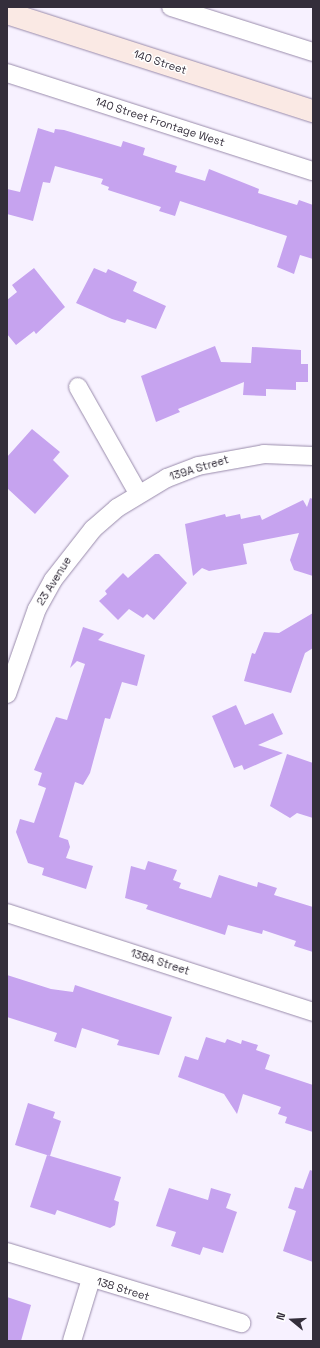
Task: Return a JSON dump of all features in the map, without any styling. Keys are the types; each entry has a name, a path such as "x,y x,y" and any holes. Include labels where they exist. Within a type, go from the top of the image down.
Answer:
{"main road":[{"name":"140 Street","path":"7,13 313,111"}],"street":[{"path":"171,7 313,52"},
{"name":"140 Street Frontage West","path":"7,74 313,171"},
{"path":"78,387 138,493"},
{"name":"139A Street","path":"138,493 166,478 231,458 264,454 313,456"},
{"name":"23 Avenue","path":"7,694 37,609 53,580 93,529 138,493"},
{"name":"138A Street","path":"7,913 313,1012"},
{"name":"138 Street","path":"7,1252 91,1279 241,1323"},
{"path":"72,1341 91,1279"}],"building":[{"path":"38,128 54,133 55,129 64,130 121,147 123,141 145,148 143,155 177,166 175,172 205,181 209,169 259,189 258,193 297,205 299,200 313,205 313,259 300,255 294,274 277,267 287,236 180,201 175,216 159,211 161,207 108,190 109,187 101,184 103,179 55,166 50,183 43,182 33,221 7,214 7,189 20,192"},
{"path":"34,268 65,307 36,334 34,331 16,345 7,334 7,300 17,292 12,285"},
{"path":"94,268 106,273 108,269 137,282 133,291 166,306 156,329 127,319 125,323 112,319 76,303"},
{"path":"215,346 221,362 251,363 252,347 301,350 301,364 308,364 308,382 296,382 296,390 266,389 266,396 243,395 244,382 178,409 180,412 156,422 141,376"},
{"path":"32,429 60,452 53,460 69,476 35,514 7,488 7,457"},
{"path":"310,498 313,499 313,576 294,570 290,560 299,533 243,544 247,564 209,571 202,568 193,576 185,524 225,514 226,517 240,514 241,519 260,515 262,520 303,500 307,507"},
{"path":"155,554 159,554 187,583 154,620 147,614 143,618 129,609 118,620 99,601 107,594 105,591 123,573 128,578"},
{"path":"313,613 313,648 305,653 291,693 244,681 252,653 255,654 264,632 279,633"},
{"path":"83,627 104,634 98,640 145,655 137,686 122,682 110,719 105,718 90,773 83,785 75,782 59,837 68,840 70,847 66,858 93,866 86,889 42,875 44,868 28,863 16,832 20,819 34,823 46,788 38,785 42,773 34,770 56,717 67,720 85,664 77,661 70,668"},
{"path":"236,705 245,725 273,713 283,734 258,745 283,753 244,770 242,765 234,768 212,716"},
{"path":"287,754 313,763 313,818 297,813 290,818 270,806"},
{"path":"148,861 177,870 173,880 181,883 179,888 211,898 219,875 257,887 258,882 277,888 274,895 313,907 313,952 294,946 296,941 263,930 262,934 228,925 225,935 146,909 148,905 125,898 131,866 145,870"},
{"path":"7,975 51,989 73,992 75,985 172,1017 159,1055 117,1045 119,1040 82,1028 76,1048 54,1041 57,1033 7,1017"},
{"path":"206,1037 225,1043 227,1039 241,1044 242,1040 258,1045 256,1050 270,1055 265,1069 313,1085 313,1132 285,1123 287,1117 278,1114 281,1107 243,1094 237,1114 224,1094 178,1077 185,1056 198,1060"},
{"path":"28,1103 55,1112 53,1118 61,1121 50,1156 15,1145"},
{"path":"47,1155 121,1177 114,1200 119,1202 115,1225 110,1228 57,1210 55,1215 30,1207"},
{"path":"310,1170 313,1171 313,1262 283,1251 296,1211 288,1208 295,1187 303,1189"},
{"path":"169,1188 208,1200 211,1188 231,1194 226,1208 237,1212 223,1253 203,1247 200,1255 171,1246 176,1232 156,1226"},
{"path":"7,1297 31,1305 21,1341 7,1341"}]}
